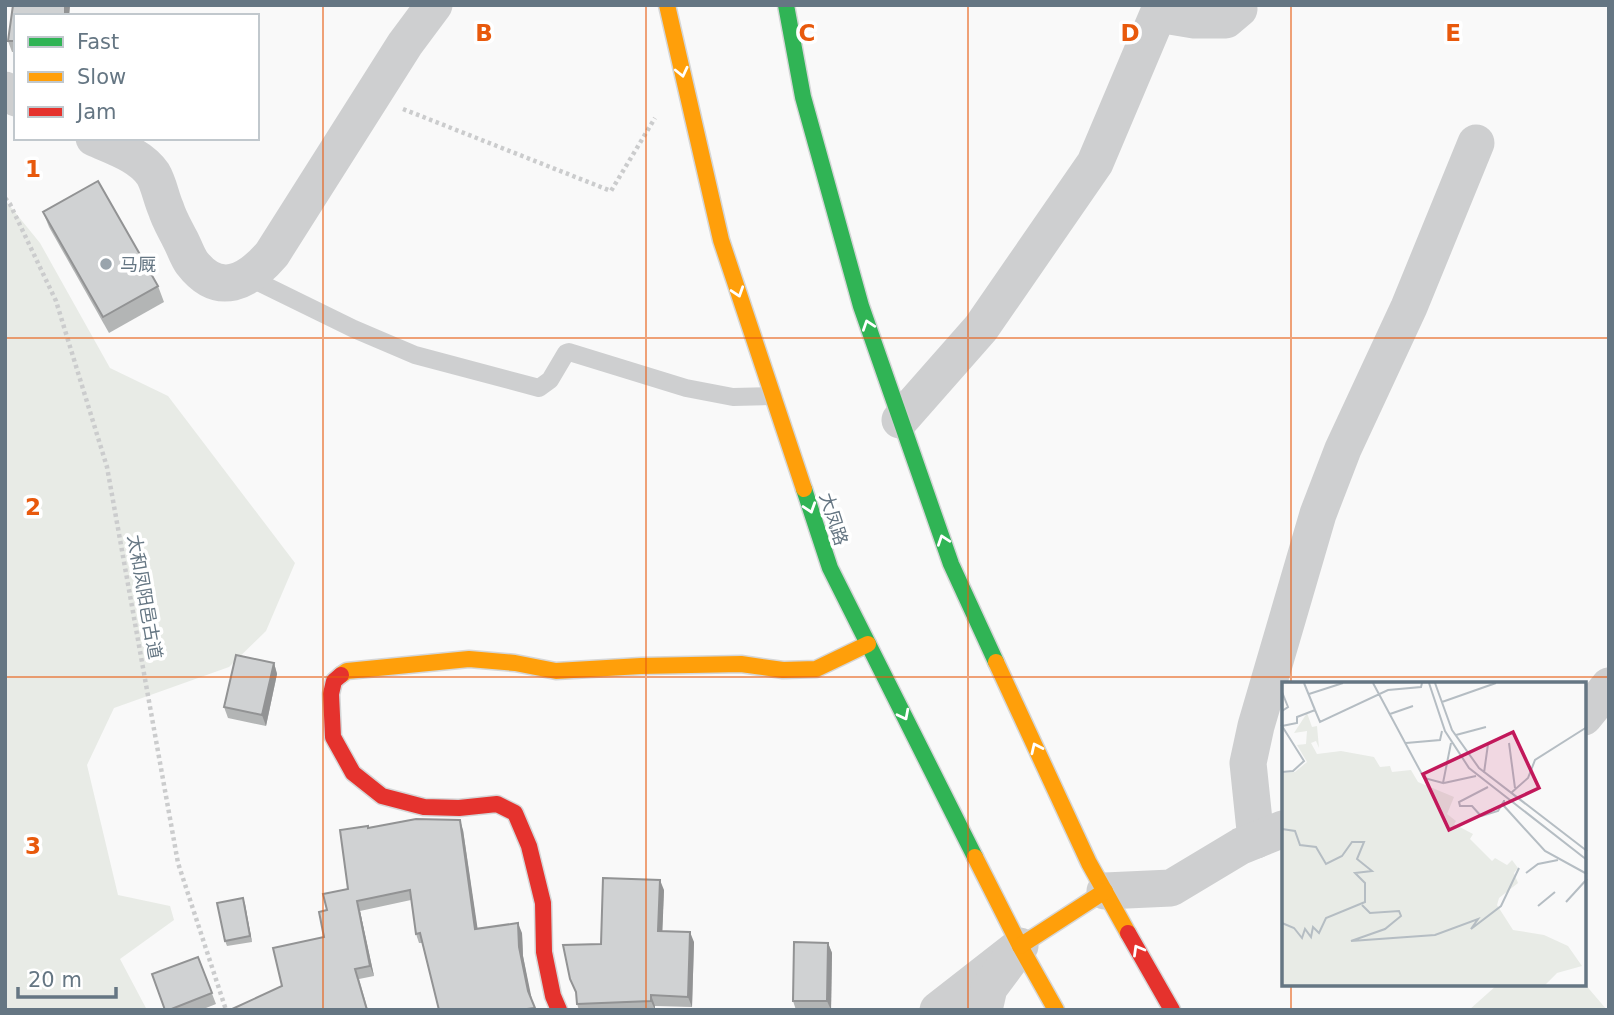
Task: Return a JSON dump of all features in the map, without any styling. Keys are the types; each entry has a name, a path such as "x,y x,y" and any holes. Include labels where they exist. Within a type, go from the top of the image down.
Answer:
{"main road":[{"name":"大凤路","path":"667,5 721,240 830,568 1020,946 1056,1010"},
{"path":"786,5 803,97 861,306 951,564 1088,863 1172,1010"},
{"path":"559,1010 553,996 544,952 543,903 528,846 515,813 497,804 459,808 424,807 382,796 353,773 333,737 331,694 334,681 346,671 469,659 515,663 556,671 741,664 783,670 816,668 869,644"},
{"path":"1020,946 1105,891"}],"street":[{"path":"98,140 142,161 154,176 167,212 191,261 213,280 234,284 259,270 272,254 405,44 433,5"},
{"path":"901,419 981,328 1096,163 1158,14 1194,20 1226,20 1239,9"},
{"path":"1105,891 1171,888 1241,846 1270,835 1248,763 1256,726 1318,514 1343,449 1409,307 1476,143"},
{"path":"1586,714 1609,686"},
{"path":"938,1010 1020,946"},
{"path":"985,1010 989,988 1020,946"}],"lane":[{"path":"248,277 354,329 415,355 539,388 550,380 569,352 686,388 733,397 773,396"}],"path":[{"path":"373,97 611,191 658,113 687,93"},
{"name":"太和凤阳邑古道","path":"5,198 55,301 107,467 178,863 226,1010"}],"shaded area":[{"path":"5,200 40,243 110,368 168,396 295,563 266,631 229,667 114,708 87,765 118,895 170,906 174,920 120,959 147,1010 5,1010"},
{"path":"1586,985 1607,1010 1469,1010 1495,987"}],"building":[{"path":"13,5 65,5 65,14 14,14 14,41 8,41"},
{"name":"马厩","path":"98,181 158,286 103,317 43,212"},
{"path":"236,655 274,663 262,715 224,707"},
{"path":"416,819 460,820 475,929 518,923 519,947 528,991 535,1008 439,1010 420,933 416,934 410,890 357,901 370,966 355,969 367,1010 230,1010 282,986 273,948 324,937 319,912 327,910 323,894 348,889 340,830"},
{"path":"603,878 660,880 658,931 690,932 688,997 651,995 651,1001 577,1004 563,945 601,944"},
{"path":"243,898 250,936 225,941 217,903"},
{"path":"794,942 828,943 827,1001 793,1001"},
{"path":"198,957 212,993 165,1010 152,974"}],"traffic: fast":[{"path":"786,5 803,97 861,306 951,564 996,662"},
{"path":"804,489 830,568 975,857"}],"traffic: slow":[{"path":"667,5 721,240 804,489"},
{"path":"341,675 347,671 469,659 515,663 556,671 741,664 783,670 816,669 868,644"},
{"path":"996,662 1089,863 1128,933"},
{"path":"975,857 1056,1010"},
{"path":"1020,946 1105,891"}],"traffic: jam":[{"path":"341,675 334,681 331,694 333,737 353,773 382,796 424,807 459,808 497,804 515,813 529,846 543,903 544,952 553,996 559,1010"},
{"path":"1128,933 1172,1010"}],"place":[{"name":"马厩","path":"106,264"}]}
